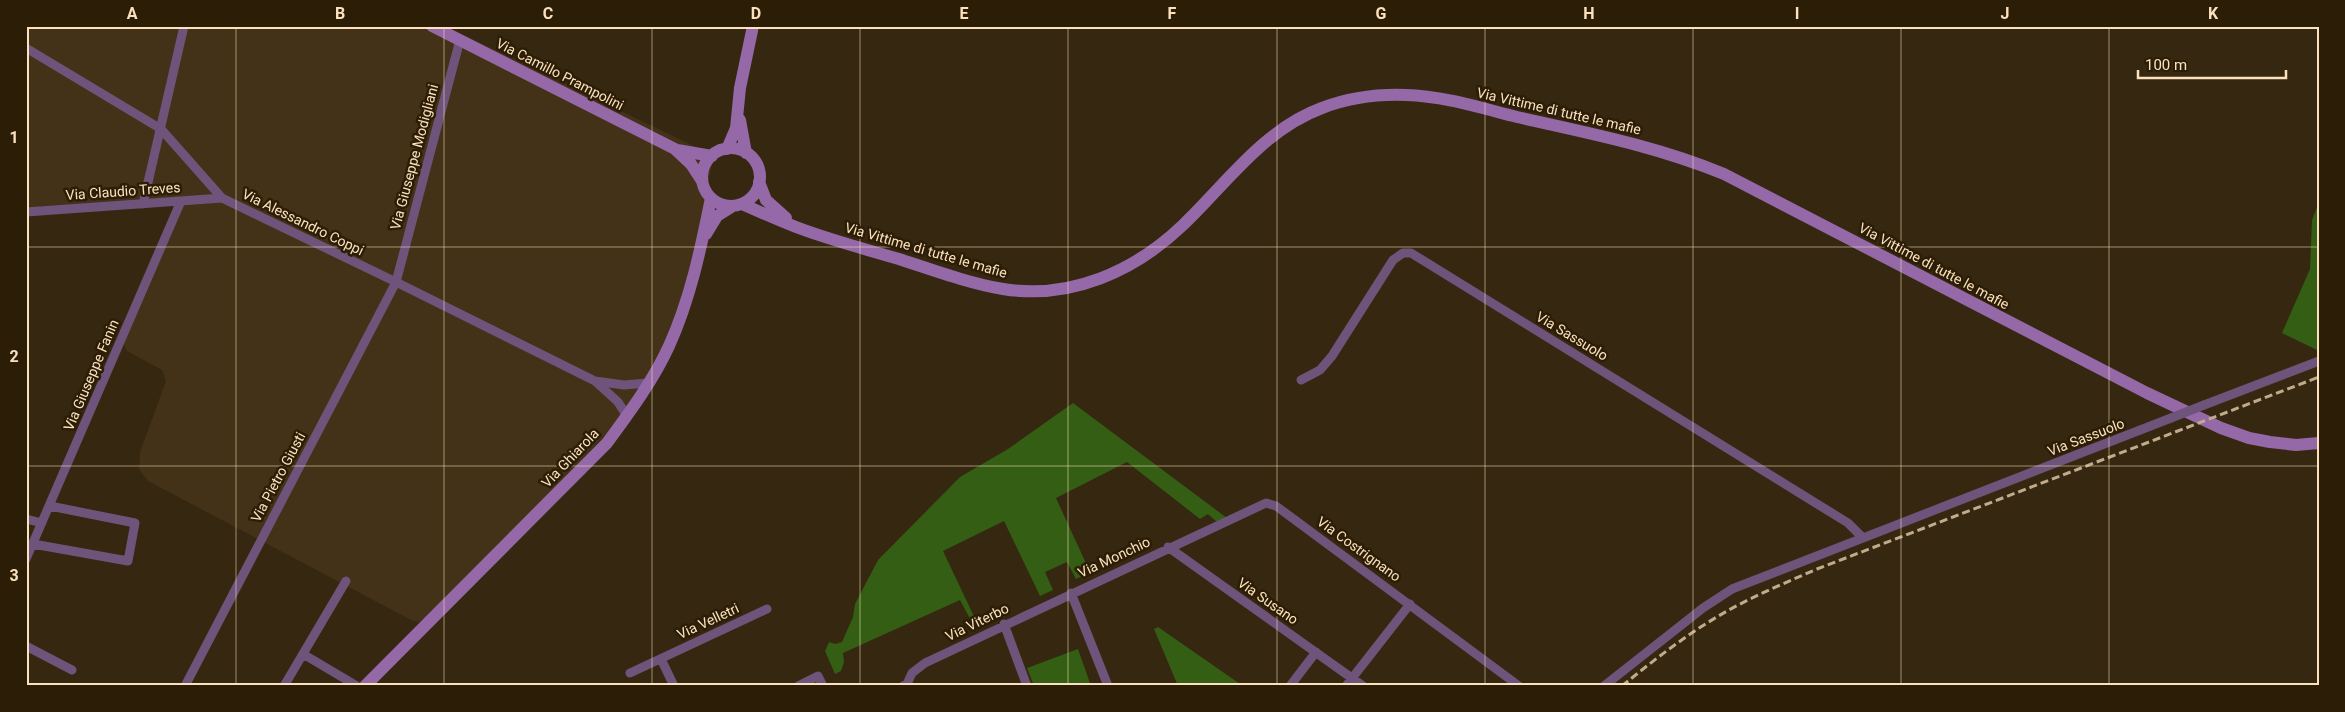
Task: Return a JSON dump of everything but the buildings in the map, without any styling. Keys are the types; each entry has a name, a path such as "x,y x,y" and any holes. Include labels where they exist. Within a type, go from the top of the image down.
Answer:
{"main road":[{"name":"Via Camillo Prampolini","path":"432,26 675,149 712,156"},
{"path":"727,149 736,128 740,88 752,26"},
{"name":"Via Vittime di tutte le mafie","path":"738,205 798,228 970,281 1002,289 1030,291 1074,286 1093,282 1122,270 1152,252 1183,225 1263,143 1293,122 1321,108 1364,97 1385,95 1417,96 1577,130 1681,156 1741,182 2146,393 2220,428 2248,438 2270,442 2319,443"},
{"path":"702,240 717,216 750,199 759,182 757,166 746,153 739,113"},
{"name":"Via Camillo Prampolini","path":"675,149 691,164 702,181"},
{"path":"738,205 725,206 711,198 705,190 702,181 706,163 712,156 727,149 746,153"},
{"name":"Via Vittime di tutte le mafie","path":"759,182 766,200 798,228"},
{"name":"Via Ghiarola","path":"365,686 607,443 627,416 669,347 683,311 711,198"}],"street":[{"path":"143,204 184,26"},
{"name":"Via Giuseppe Modigliani","path":"396,282 460,40"},
{"name":"Via Alessandro Coppi","path":"26,48 161,129 222,198 595,381 618,402 627,416"},
{"name":"Via Claudio Treves","path":"26,212 222,198"},
{"name":"Via Giuseppe Fanin","path":"26,559 181,201"},
{"name":"Via Sassuolo","path":"1302,380 1320,370 1332,356 1393,260 1403,253 1411,253 1421,257 1507,313 1848,523 1863,538"},
{"name":"Via Pietro Giusti","path":"185,686 396,282"},
{"name":"Via Sassuolo","path":"1604,686 1720,596 1746,583 2319,361"},
{"name":"Via Alessandro Coppi","path":"595,381 624,385 648,383"},
{"name":"Via Costrignano","path":"1168,547 1260,504 1271,503 1520,686"},
{"path":"33,544 128,561 135,523 50,506"},
{"path":"26,519 42,523"},
{"name":"Via Monchio","path":"1070,593 1168,547"},
{"name":"Via Susano","path":"1168,547 1352,678"},
{"path":"284,686 346,581"},
{"path":"1070,593 1108,686"},
{"name":"Via Viterbo","path":"903,686 907,684 912,672 925,663 1070,593"},
{"path":"1346,686 1410,604"},
{"name":"Via Velletri","path":"630,673 767,609"},
{"path":"1004,624 1027,686"},
{"path":"26,646 72,670"},
{"path":"1290,686 1316,652"},
{"path":"303,654 357,686"},
{"path":"661,659 674,686"},
{"path":"798,686 818,676 823,686"},
{"path":"1352,678 1363,686"}],"shaded area":[{"path":"26,26 445,26 702,150 709,157 712,164 683,311 637,402 434,612 419,622 413,621 148,481 139,469 140,452 166,381 162,370 127,351 122,341 181,201 26,211"}],"green space":[{"path":"2319,202 2319,351 2282,333 2310,269 2312,220"},
{"path":"1073,403 1227,518 1218,523 1208,514 1200,519 1127,462 1056,498 1090,572 1076,579 1067,562 1045,572 1053,590 1040,596 1004,521 943,551 979,627 975,628 960,600 843,653 844,662 841,671 835,674 825,651 829,642 835,644 842,642 853,617 855,604 878,560 960,477 1008,449"},
{"path":"1158,627 1243,686 1178,686 1154,629"},
{"path":"1078,649 1091,686 1034,686 1027,668"}],"railway":[{"path":"1622,686 1673,646 1713,619 1760,594 1817,569 2319,377"}]}
